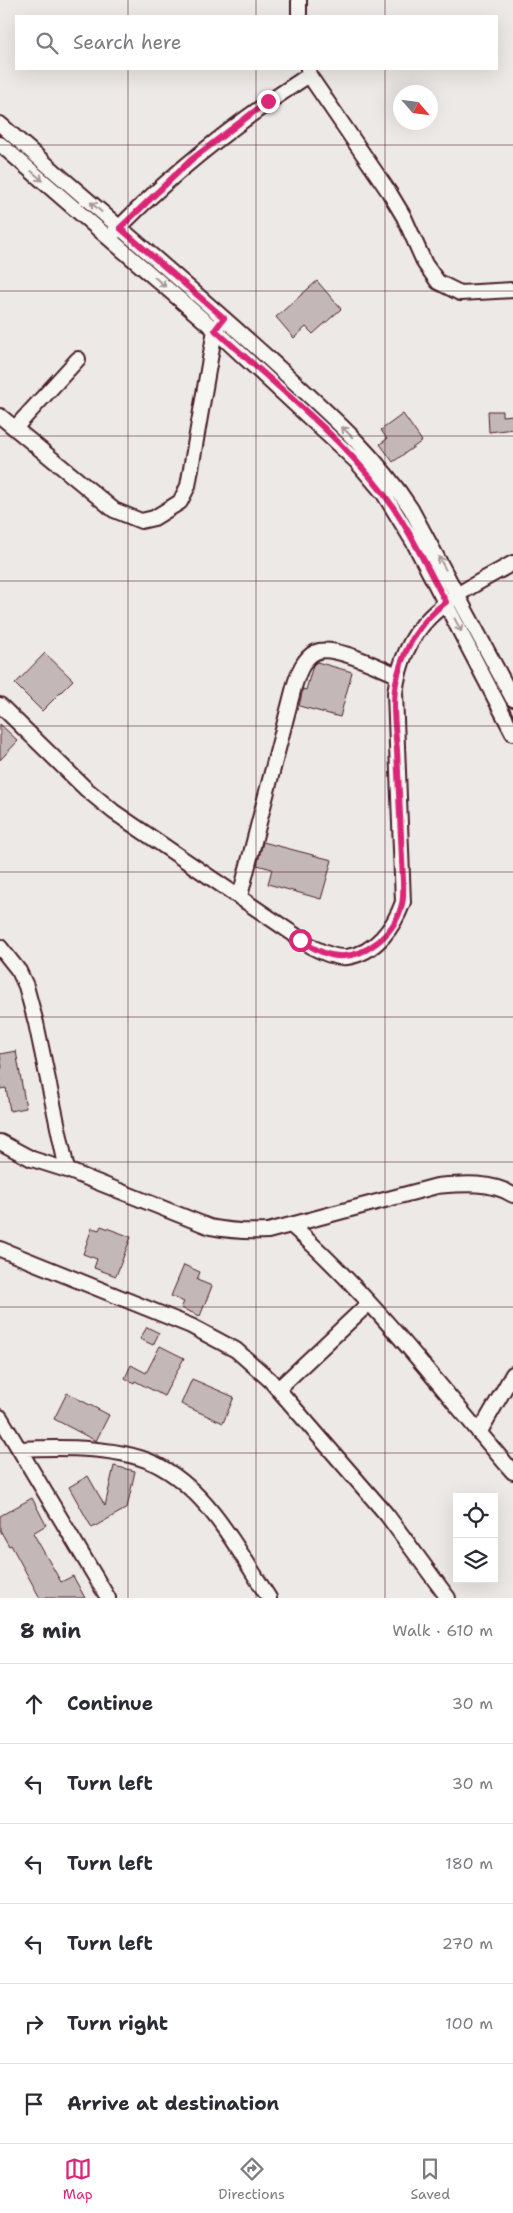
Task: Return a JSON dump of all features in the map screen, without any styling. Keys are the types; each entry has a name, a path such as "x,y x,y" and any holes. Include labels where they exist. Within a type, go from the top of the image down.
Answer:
{"street":[{"path":"299,0 299,15"},
{"path":"109,238 191,160 244,118 309,72 389,192 404,217 425,264 438,282 460,293 513,290"},
{"path":"0,124 224,318 337,421 367,451 396,485 427,535 513,699"},
{"path":"0,144 215,330 327,432 362,468 384,494 398,516 446,602 513,733"},
{"path":"0,416 114,510 141,521 154,518 180,502 188,486 215,330 224,318"},
{"path":"15,428 78,359"},
{"path":"0,705 86,790 114,812 240,896 307,944 331,955 348,957 366,950 385,936 396,920 403,902 395,693 397,675 404,655 424,621 446,602 513,562"},
{"path":"240,896 294,687 299,672 308,658 317,652 326,650 340,653 397,675"},
{"path":"0,947 19,971 26,986 36,1022 67,1170"},
{"path":"0,1142 32,1159 67,1170 210,1227 228,1231 268,1231 437,1186 485,1185 507,1191 513,1195"},
{"path":"291,1225 323,1254 369,1303 513,1472"},
{"path":"0,1249 191,1326 236,1350 278,1389 387,1515 448,1598"},
{"path":"278,1389 369,1303"},
{"path":"479,1433 513,1374"},
{"path":"0,1417 108,1598"},
{"path":"19,1449 58,1447 129,1454 161,1466 187,1486 214,1514 269,1598"}],"building":[{"path":"317,281 341,309 313,334 306,327 294,338 276,317"},
{"path":"488,411 502,411 502,416 513,415 513,429 489,432"},
{"path":"403,414 422,441 393,462 380,444 387,439 381,430"},
{"path":"45,653 73,680 42,711 15,684"},
{"path":"317,662 352,672 340,717 299,706 303,689 306,690 313,665"},
{"path":"0,724 18,741 0,760"},
{"path":"263,842 332,860 321,899 268,884 272,869 257,865"},
{"path":"16,1051 26,1108 10,1111 6,1088 0,1089 0,1069 2,1068 0,1054"},
{"path":"101,1226 131,1237 116,1276 94,1268 97,1259 83,1254 92,1228 99,1230"},
{"path":"184,1265 200,1272 197,1280 212,1286 200,1316 181,1308 184,1302 171,1296"},
{"path":"147,1327 159,1333 153,1345 140,1339"},
{"path":"160,1346 184,1358 164,1396 125,1378 131,1365 146,1373"},
{"path":"192,1379 234,1397 223,1423 181,1404"},
{"path":"67,1393 109,1415 96,1441 54,1419"},
{"path":"114,1466 135,1471 127,1508 92,1528 69,1487 88,1476 105,1506"},
{"path":"32,1498 46,1525 33,1533 61,1582 73,1576 85,1598 40,1598 11,1545 9,1546 0,1530 0,1516"}],"route":[{"path":"268,101 191,160 154,193 120,228 224,318 215,330 327,432 384,494 414,543 446,602 435,609 424,621 404,655 397,675 395,725 403,902 396,920 385,936 366,950 348,957 331,955 300,940"}]}
